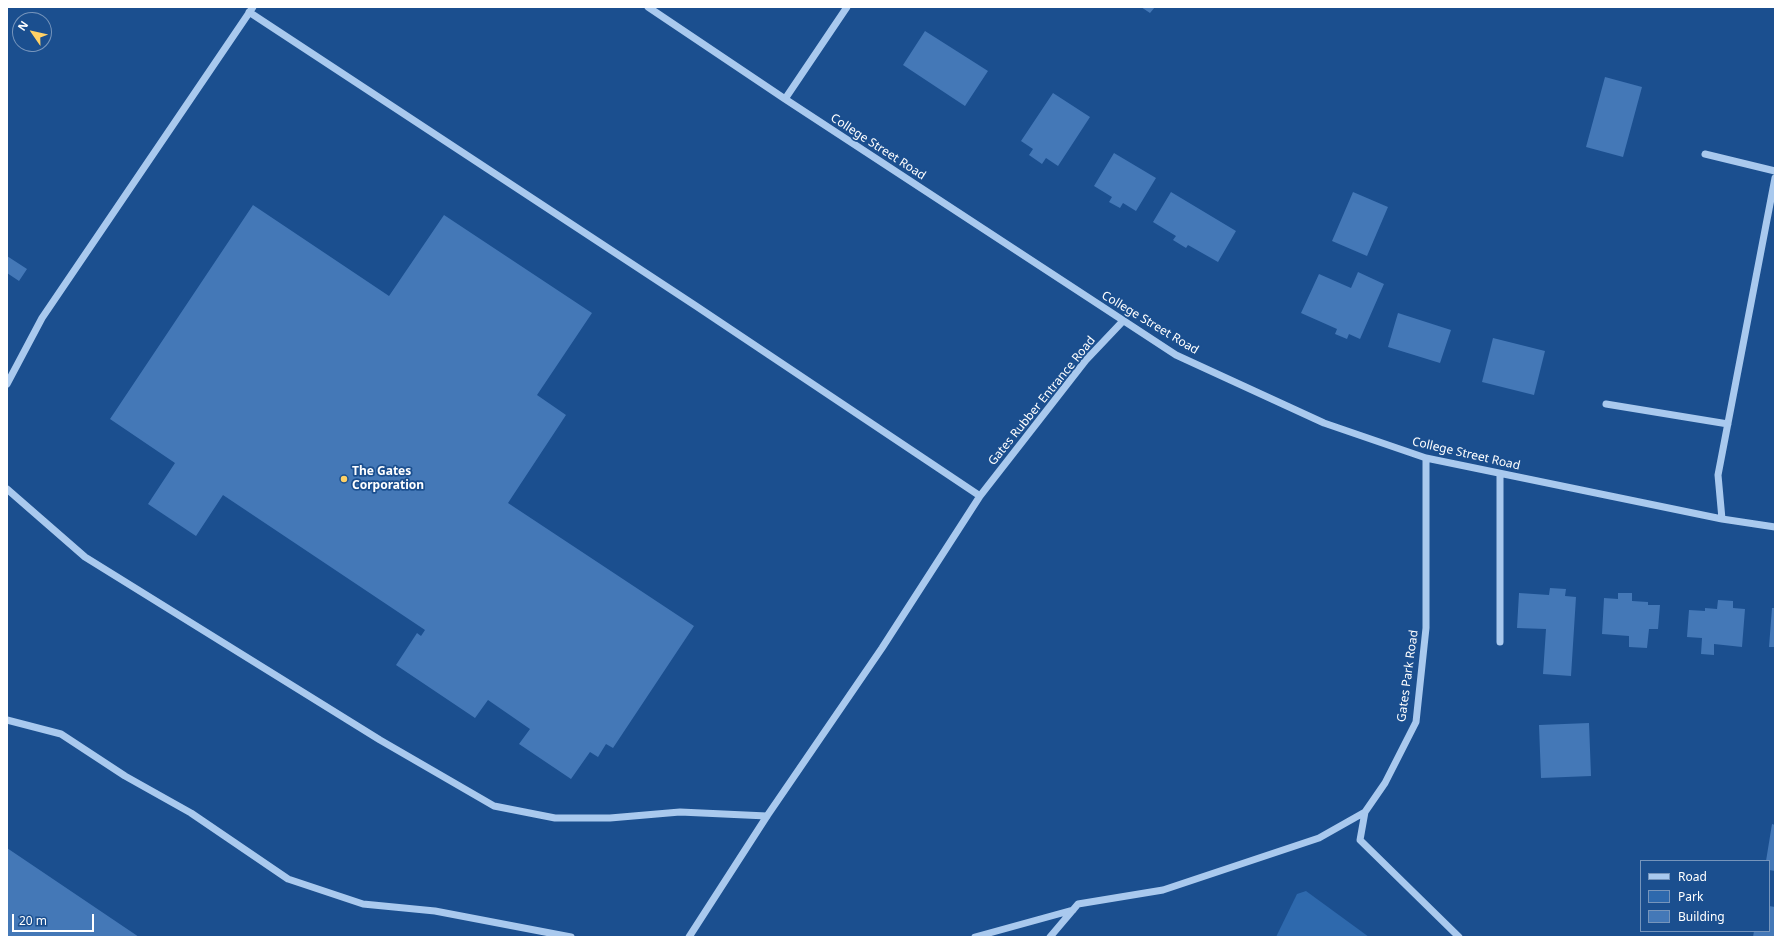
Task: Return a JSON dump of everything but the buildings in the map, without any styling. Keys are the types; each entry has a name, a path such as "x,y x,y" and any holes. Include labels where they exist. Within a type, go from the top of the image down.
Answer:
{"street":[{"name":"College Street Road","path":"648,7 785,99 1176,355 1317,420 1426,458 1722,519 1775,527"},
{"path":"785,99 847,7"},
{"path":"7,384 42,318 251,10 980,496"},
{"path":"1705,154 1775,171"},
{"path":"1722,519 1718,476 1775,178"},
{"name":"Gates Rubber Entrance Road","path":"690,937 767,816 882,648 980,496 1086,360 1123,320"},
{"path":"1606,404 1728,424"},
{"name":"Gates Park Road","path":"1426,458 1426,628 1416,722 1386,783 1365,812 1360,840 1459,937"},
{"path":"1500,474 1500,642"},
{"path":"7,489 85,557 380,740 494,806 555,818 610,818 680,812 767,816"},
{"path":"7,720 61,734 125,776 191,812 288,879 363,904 435,911 571,937"},
{"path":"1050,937 1078,904 1163,890 1319,838 1365,812"},
{"path":"974,937 1074,910"}],"green space":[{"path":"1306,891 1369,937 1276,937 1297,894"}],"place":[{"name":"The Gates Corporation","path":"344,479"}]}
